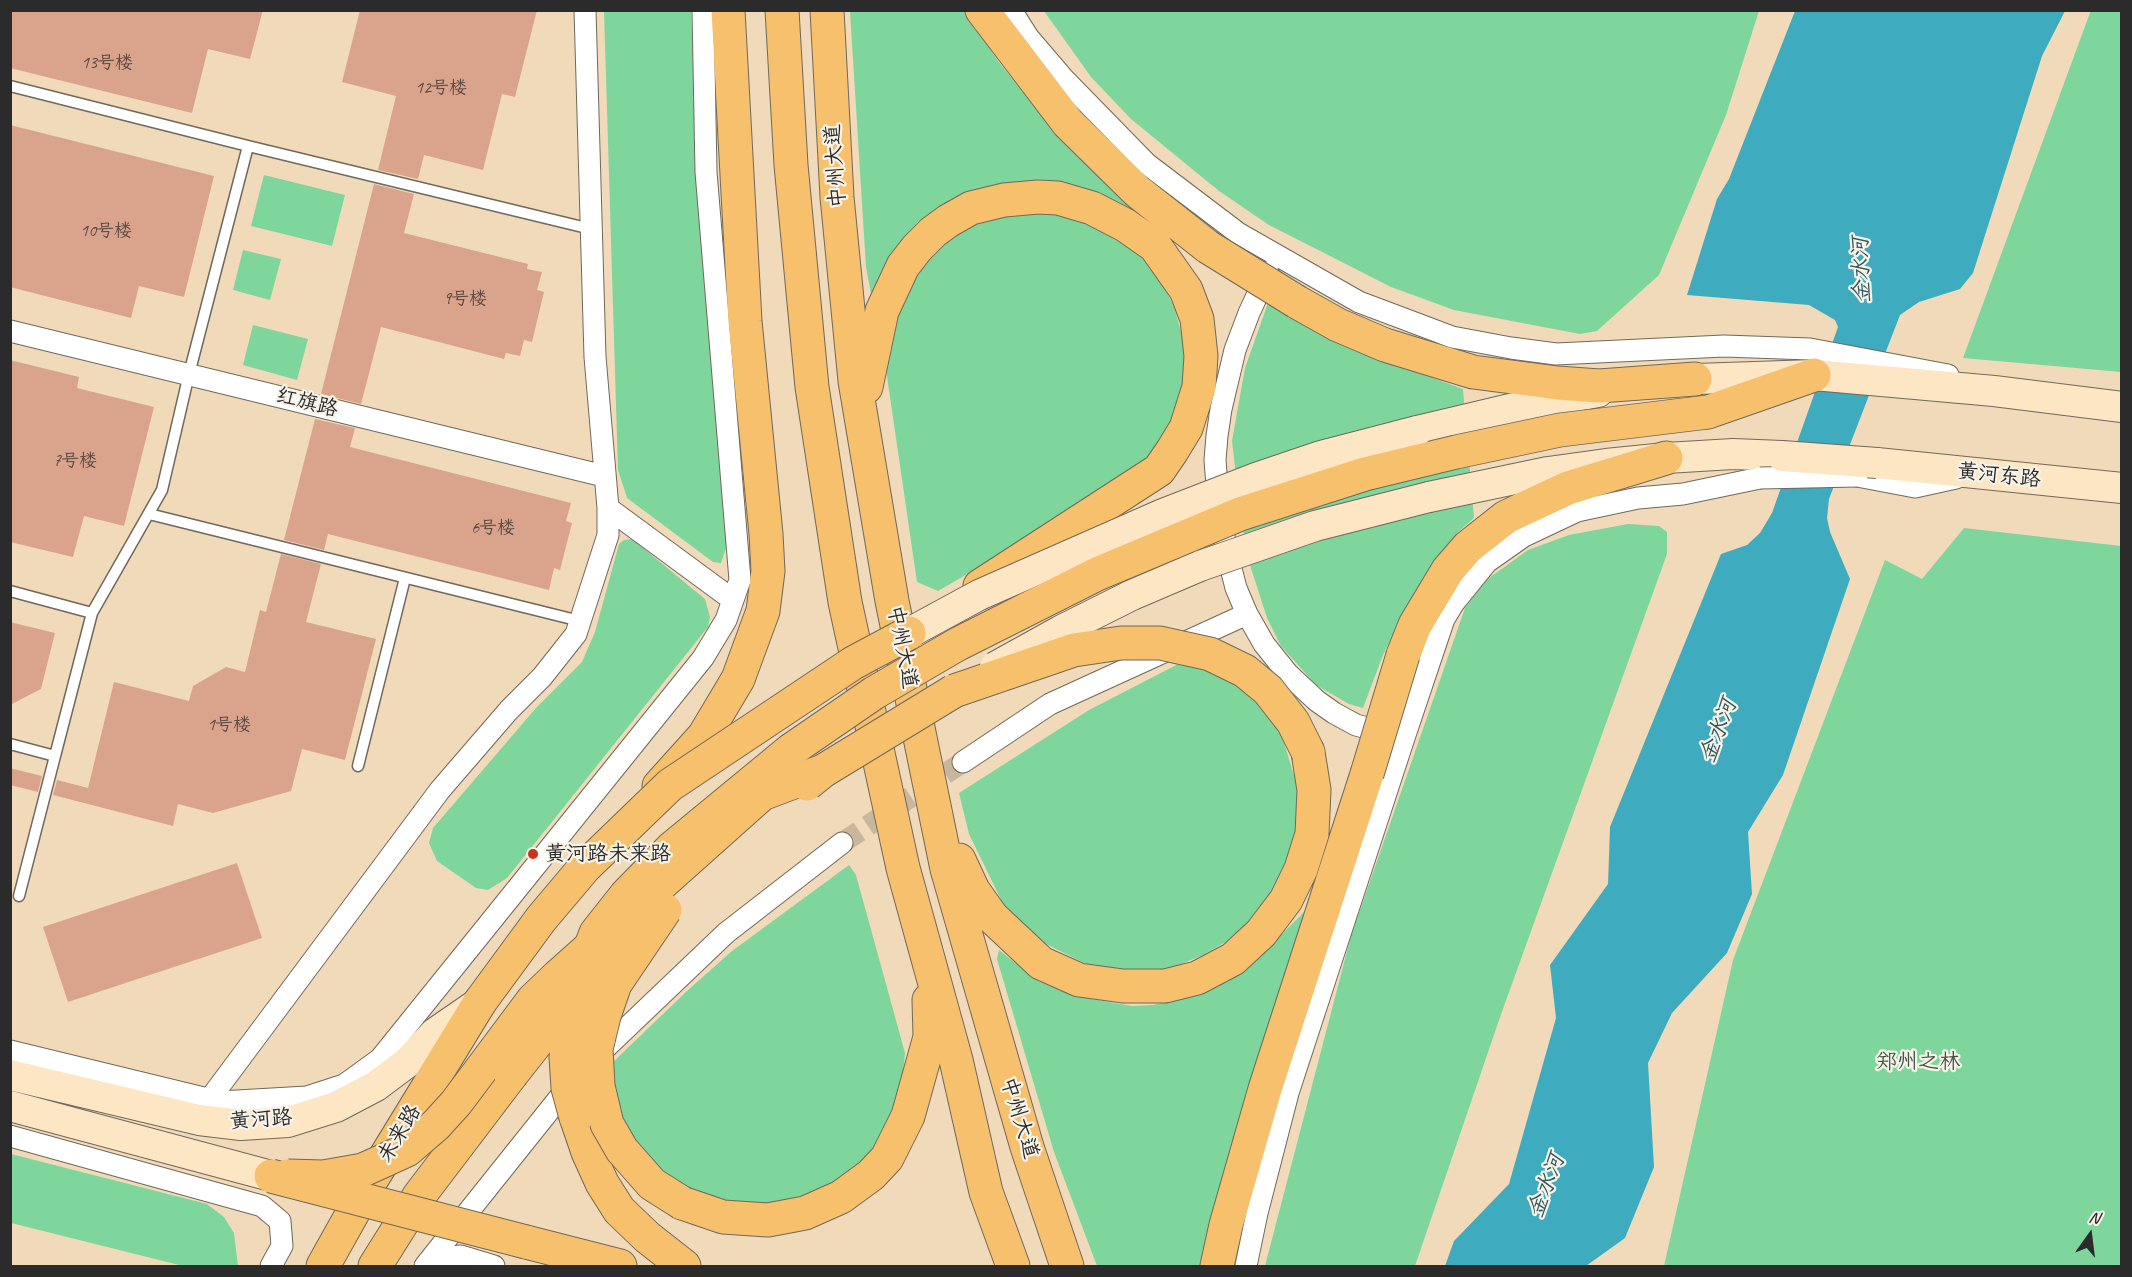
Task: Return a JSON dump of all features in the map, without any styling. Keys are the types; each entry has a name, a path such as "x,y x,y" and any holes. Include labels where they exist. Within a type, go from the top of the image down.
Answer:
{"main road":[{"path":"584,868 704,736 738,679 763,611 768,571 766,534 745,321 728,10"},
{"name":"中州大道","path":"782,10 791,165 812,387 843,591 903,868 956,1060 986,1192 1013,1266"},
{"name":"中州大道","path":"827,10 837,197 855,381 892,601 947,869 1027,1147 1067,1266"},
{"path":"982,10 1068,123 1137,191 1208,247 1338,325 1385,345 1473,372 1599,386 1695,380"},
{"path":"861,418 868,368 882,311 903,266 916,248 933,232 971,208 1004,200 1038,197 1058,198 1092,208 1125,225 1155,246 1186,290 1197,319 1201,356 1199,387 1186,429 1159,470 909,633"},
{"path":"584,868 670,785 853,663 979,596 1163,514 1310,459 1507,410 1619,388 1695,380 1812,362 2121,407"},
{"path":"684,1266 646,1237 620,1210 602,1183 588,1152 568,1088 566,1057 569,1022 583,967 597,933 626,895 672,848 791,750 874,693 958,644 1097,574 1240,514 1365,474 1456,452 1560,430 1708,412 1812,362"},
{"name":"黄河东路","path":"954,691 1060,631 1132,595 1200,566 1315,526 1429,497 1548,472 1666,458 1733,454 1782,456 1867,470 1975,473 2121,488"},
{"path":"1217,1266 1226,1225 1265,1089 1403,656 1415,625 1448,570 1468,547 1506,517 1568,488 1666,458"},
{"path":"375,1266 419,1197 511,1075 544,1033 622,950 709,867 822,771 954,691 1074,650 1121,643 1160,644 1210,654 1245,671 1268,690 1293,722 1308,752 1314,790 1312,834 1301,868 1286,900 1261,933 1233,959 1197,978 1165,986 1123,986 1079,980 1041,963 992,917 973,890 934,808"},
{"path":"271,1176 323,1177 363,1170 407,1150 436,1125 456,1103 533,1000 558,976 762,794 822,771"},
{"name":"未来路","path":"322,1266 370,1182 480,1002 540,919 584,868"},
{"path":"665,910 615,984 596,1050 598,1086 607,1124 622,1150 652,1184 682,1203 723,1217 768,1220 806,1213 841,1197 871,1175 887,1158 908,1116 930,1037 928,956"},
{"name":"黄河路","path":"10,1075 199,1120 241,1125 288,1122 336,1107 376,1086 408,1062 435,1033 480,1002"},
{"name":"黄河路","path":"10,1106 271,1176"},
{"path":"271,1176 620,1266"}],"street":[{"path":"209,1100 440,790 508,710 559,657 576,634 608,535 608,508 595,357 585,10"},
{"path":"10,1051 220,1102 307,1097 344,1085 380,1059 703,658 726,620 740,580 706,172 703,10"},
{"path":"1011,10 1028,38 1056,70 1147,164 1215,218 1276,255 1369,306 1452,337 1556,354 1724,346 1812,362"},
{"path":"1276,255 1249,313 1235,350 1217,436 1215,460 1218,499 1226,549 1236,588 1264,644 1288,674 1317,701 1356,725 1404,738"},
{"name":"红旗路","path":"10,331 604,476"},
{"path":"1246,1266 1257,1212 1288,1093 1404,738 1444,620 1453,604 1487,562 1524,536 1577,511 1638,498 1683,494 1760,478 1867,470"},
{"path":"608,508 733,600"},
{"path":"963,762 1050,704 1247,614"},
{"path":"426,1266 582,1070 726,933 842,843"},
{"path":"10,1136 262,1206 280,1221 282,1246 271,1266"},
{"path":"426,1266 443,1258 461,1256 494,1266"}],"lane":[{"path":"10,86 591,229"},
{"path":"19,896 92,613 162,490 189,374 248,146"},
{"path":"149,514 580,621"},
{"path":"358,766 405,578"},
{"path":"10,591 92,613"},
{"path":"10,744 55,756"}],"green space":[{"path":"2091,10 2121,11 2121,372 1963,358"},
{"path":"604,11 691,11 702,247 728,521 726,548 721,563 713,562 627,498 618,470"},
{"path":"850,11 964,11 998,61 1041,115 1144,215 1078,186 1045,182 1014,183 980,189 952,200 917,223 891,253 871,294 866,267"},
{"path":"1044,11 1759,11 1726,115 1659,275 1597,331 1580,334 1454,310 1391,287 1269,225 1219,191 1131,119 1091,77"},
{"path":"264,175 345,195 332,246 251,226"},
{"path":"1046,211 1093,222 1142,255 1164,286 1174,307 1182,335 1185,359 1183,392 1161,446 1130,480 938,591 917,582 884,356 901,293 943,239 996,214"},
{"path":"243,250 281,259 270,300 233,290"},
{"path":"1268,303 1383,360 1463,389 1474,518 1447,545 1398,624 1383,655 1363,708 1349,704 1316,685 1281,646 1267,618 1250,565 1241,519 1232,441 1245,368"},
{"path":"253,325 308,339 297,380 243,365"},
{"path":"1628,524 1659,526 1667,532 1667,554 1499,1020 1415,1266 1265,1266 1351,936 1465,608 1489,578 1528,550 1569,535"},
{"name":"郑州之林","path":"1964,528 2121,546 2121,1266 1664,1266 1733,960 1885,560 1922,579"},
{"path":"632,539 705,599 710,617 708,627 507,878 488,890 476,888 437,861 429,843 433,828 536,708 582,662 595,632 619,544 624,540"},
{"path":"1186,660 1220,672 1256,698 1279,726 1299,792 1298,822 1294,840 1278,885 1256,914 1231,939 1203,955 1160,970 1104,969 1086,964 1038,940 1007,912 969,834 959,793 1089,710"},
{"path":"849,865 856,875 905,1053 903,1074 887,1135 847,1179 794,1206 718,1203 675,1182 654,1164 627,1129 616,1102 611,1064 732,951"},
{"path":"1304,912 1229,1156 1204,1266 1097,1266 1054,1152 997,959 999,950 1038,981 1075,996 1132,1006 1153,1005 1176,999 1234,976 1255,961"},
{"path":"11,1154 207,1204 224,1217 234,1233 238,1266 183,1266 11,1223"}],"water":[{"name":"金水河","path":"1795,11 2065,11 2042,56 1973,273 1960,289 1919,302 1900,315 1829,499 1827,518 1830,532 1850,579 1783,775 1748,832 1752,894 1727,953 1672,1013 1648,1063 1654,1167 1625,1238 1586,1266 1445,1266 1454,1241 1509,1184 1556,1018 1550,965 1608,884 1610,827 1721,554 1747,545 1760,533 1772,513 1838,327 1835,320 1809,305 1687,295 1717,199 1729,179"}],"building":[{"path":"10,10 263,10 250,59 208,49 192,113 10,68"},
{"path":"360,10 537,10 515,97 502,94 483,170 424,155 418,179 378,170 396,96 342,82"},
{"path":"10,125 214,176 184,297 139,286 131,318 10,287"},
{"path":"374,184 414,194 404,233 528,264 527,269 542,272 537,290 544,292 532,342 524,340 520,356 506,353 504,359 381,327 361,404 321,394"},
{"path":"10,360 79,377 77,388 154,407 124,526 84,516 73,557 10,542"},
{"path":"315,419 355,428 350,447 571,503 566,521 572,523 560,570 554,568 549,590 328,534 324,550 284,540"},
{"path":"281,554 321,564 306,622 376,639 345,760 302,749 291,791 213,813 178,804 173,826 53,795 57,780 88,788 114,682 189,701 193,686 226,667 245,672 260,610 266,612"},
{"path":"10,622 55,633 41,689 10,705"},
{"path":"10,768 42,776 38,792 10,785"},
{"path":"237,863 262,938 68,1002 43,927"}],"tunnel":[{"path":"842,843 963,762"}],"place":[{"name":"黄河路未来路","path":"533,854"}]}
